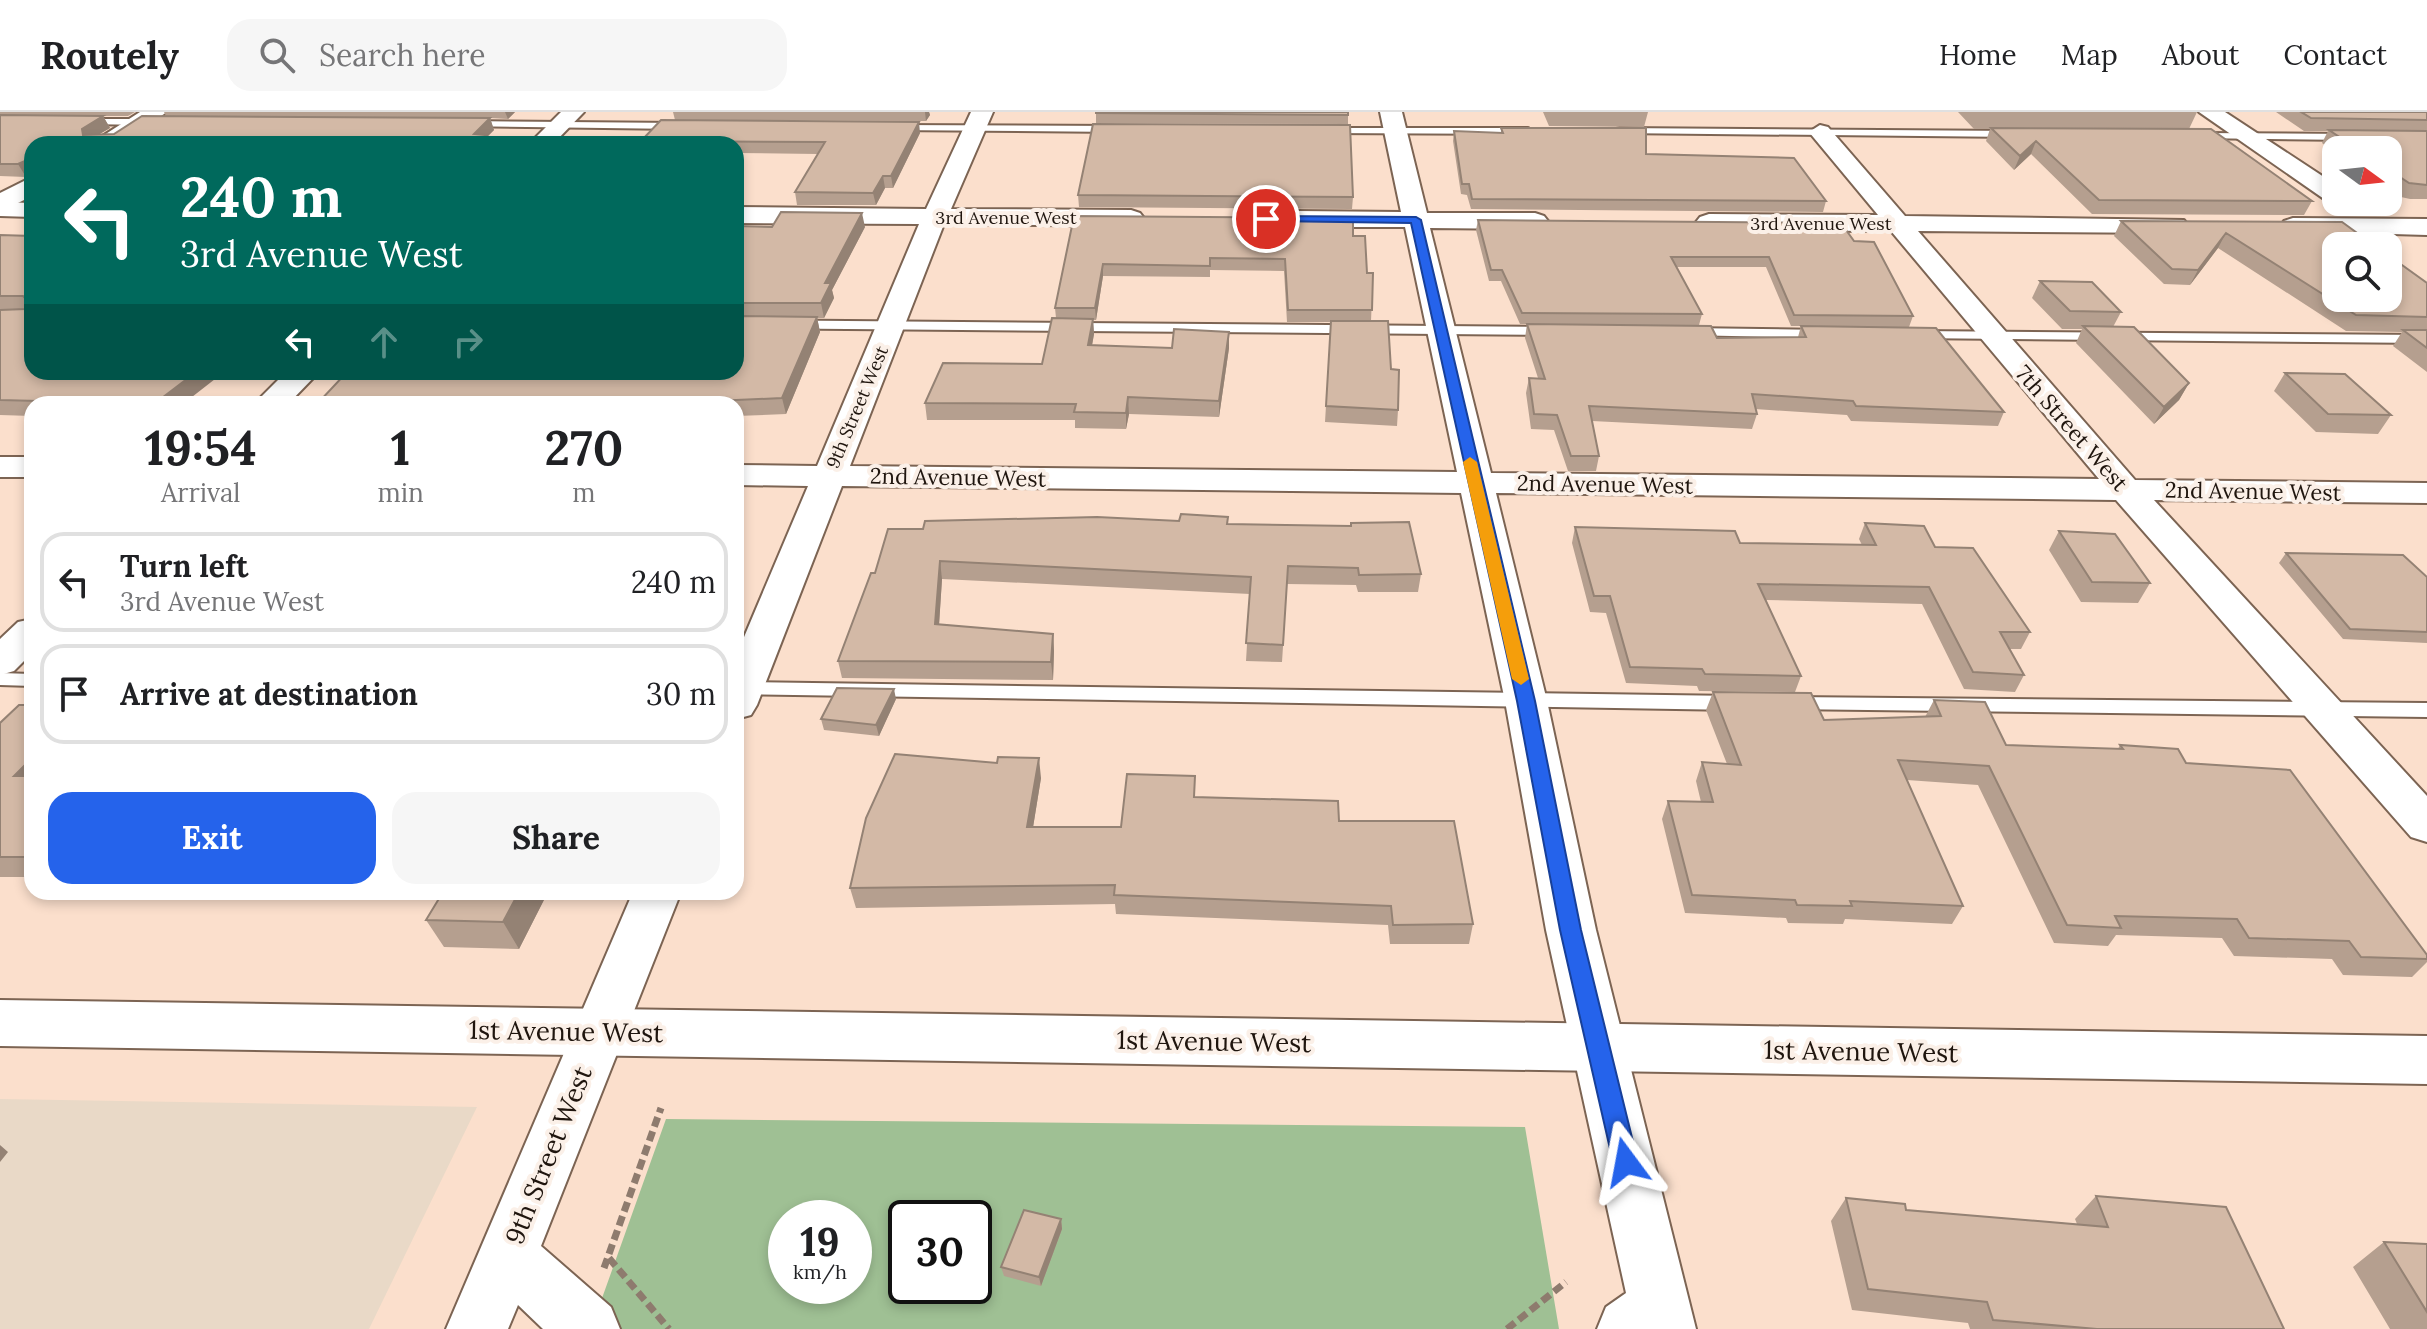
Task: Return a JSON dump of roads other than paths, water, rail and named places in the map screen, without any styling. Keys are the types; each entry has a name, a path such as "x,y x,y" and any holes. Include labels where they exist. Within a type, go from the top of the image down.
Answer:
{"street":[{"path":"2210,112 2322,187"},
{"path":"119,136 155,119"},
{"path":"548,136 566,119"},
{"name":"9th Street West","path":"744,679 935,216 978,120"},
{"path":"1393,121 1526,701 1651,1322"},
{"name":"7th Street West","path":"1820,132 2125,489 2427,825"},
{"path":"0,207 24,190"},
{"path":"0,207 24,209"},
{"name":"3rd Avenue West","path":"744,215 1152,218"},
{"path":"2365,216 2381,227"},
{"path":"1276,219 1556,221"},
{"name":"3rd Avenue West","path":"1680,222 2194,226"},
{"path":"2272,226 2381,227 2421,238"},
{"path":"278,396 296,380"},
{"path":"0,467 24,467"},
{"name":"2nd Avenue West","path":"744,475 2427,493"},
{"path":"0,662 24,639"},
{"name":"9th Street West","path":"477,1329 654,900"},
{"name":"1st Avenue West","path":"0,1023 2427,1060"},
{"path":"507,1255 587,1327"}],"lane":[{"path":"62,121 155,119"},
{"path":"450,124 566,119 692,126"},
{"path":"880,127 978,120 1131,129"},
{"path":"1318,130 1393,121 1534,131"},
{"path":"1612,131 2026,134"},
{"path":"2184,136 2322,137"},
{"path":"744,324 1567,331"},
{"path":"1677,332 1834,334"},
{"path":"1897,334 2427,339"},
{"path":"0,679 24,680"},
{"path":"744,694 2427,710"}]}
